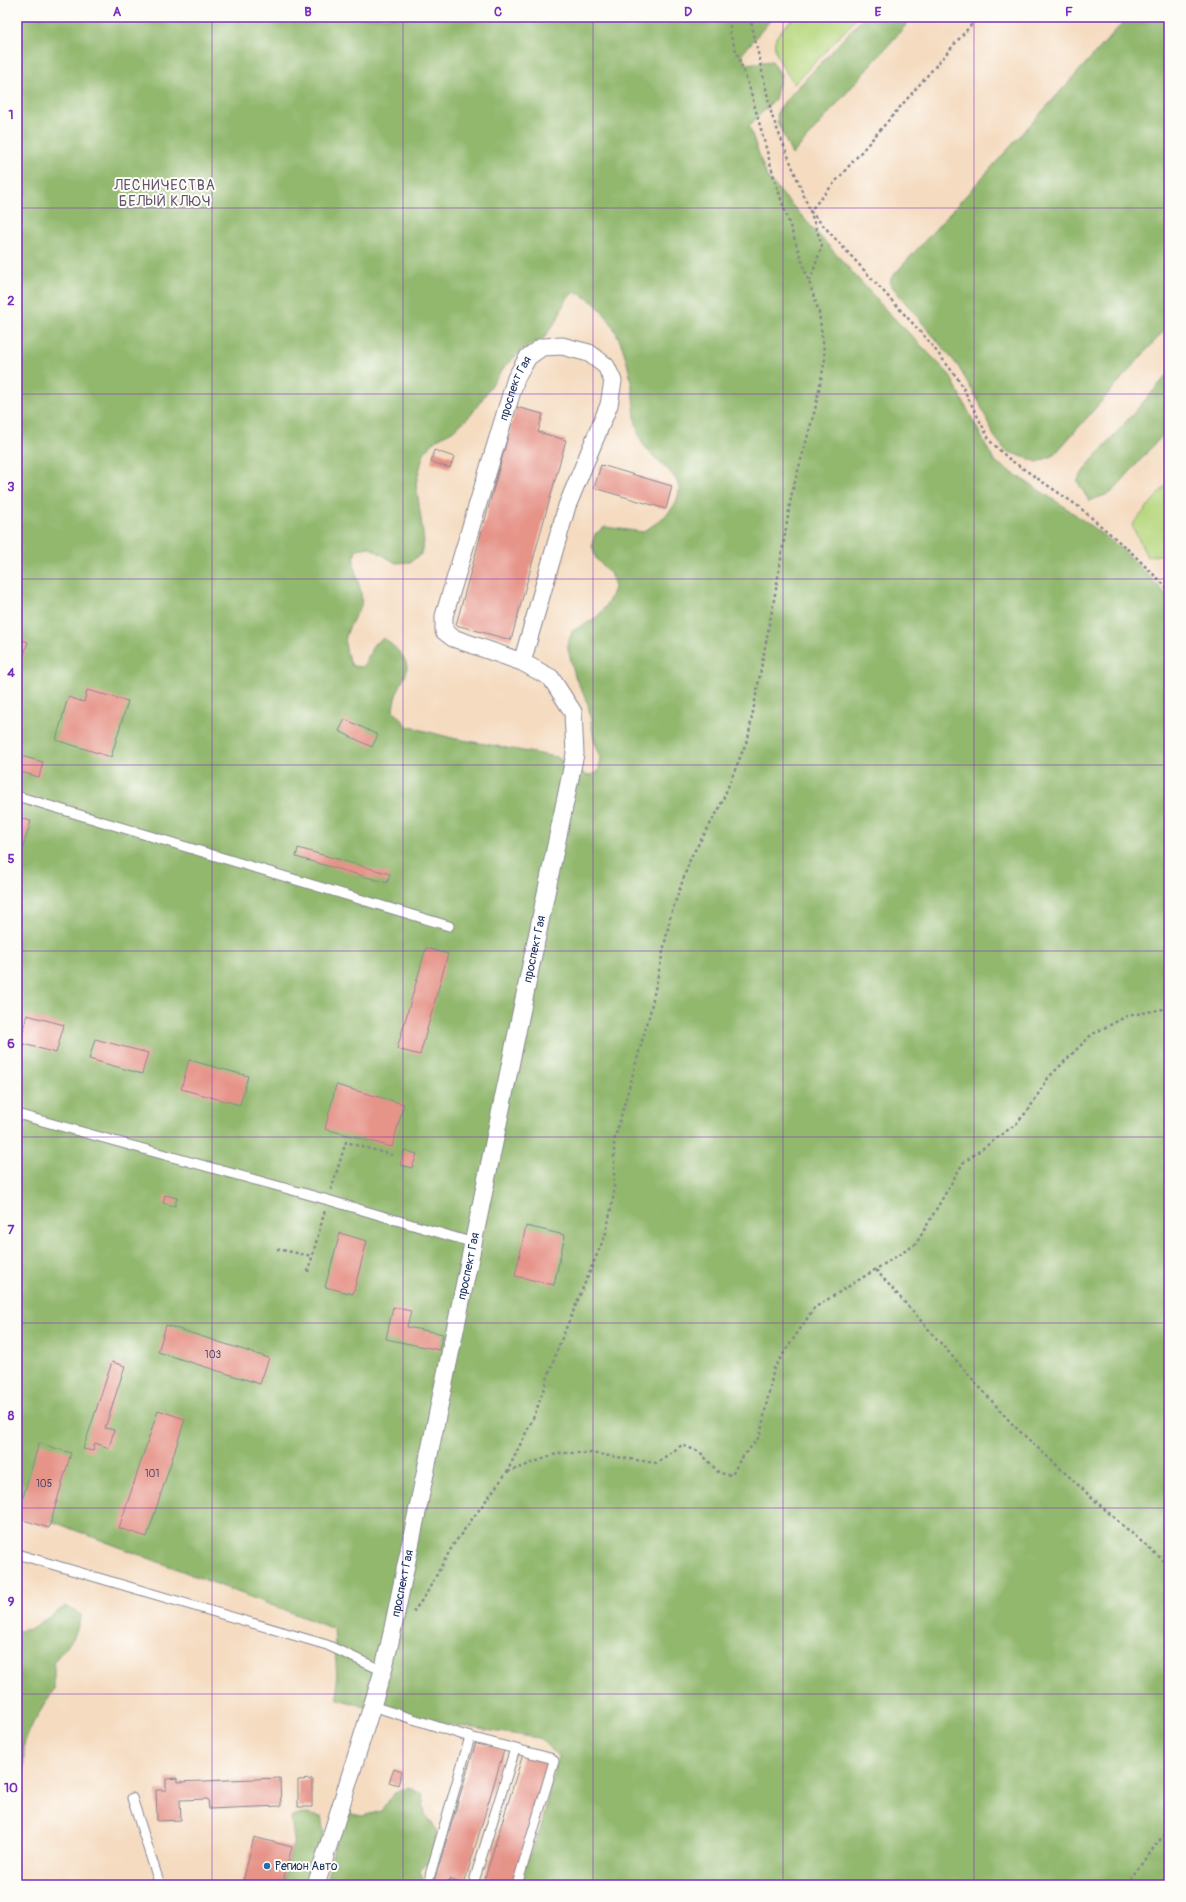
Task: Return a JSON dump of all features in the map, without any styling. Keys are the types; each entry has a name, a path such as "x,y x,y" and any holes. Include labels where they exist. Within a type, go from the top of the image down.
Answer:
{"street":[{"name":"проспект Гая","path":"316,1885 383,1671 474,1243 575,754 573,712 550,678 522,662 453,638 444,631 444,616 516,378 528,356 542,347 562,346 589,353 606,366 613,381 609,405 567,506 522,662"}],"lane":[{"path":"17,796 449,926"},
{"path":"17,1114 328,1200 474,1243"},
{"path":"17,1554 327,1644 383,1671"},
{"path":"372,1706 470,1737 550,1758 554,1761 517,1885"},
{"path":"430,1875 470,1737"},
{"path":"475,1878 515,1749"},
{"path":"132,1798 160,1885"}],"path":[{"path":"412,1614 453,1545 507,1472 535,1414 559,1345 606,1233 614,1194 614,1142 650,1013 670,914 692,857 719,809 748,738 776,589 792,492 815,410 825,359 819,312 775,181 750,89 730,34 730,17"},
{"path":"750,17 772,116 822,245 809,281"},
{"path":"810,211 978,17"},
{"path":"810,211 931,344 959,380 990,440 1009,459 1078,506 1132,553 1169,590"},
{"path":"507,1472 558,1453 590,1453 656,1463 682,1445 700,1452 719,1473 732,1475 740,1460 760,1436 768,1404 774,1368 814,1308 916,1244 964,1163 1016,1124 1029,1109 1048,1078 1091,1035 1127,1016 1163,1009 1169,1005"},
{"path":"277,1249 312,1256"},
{"path":"876,1270 1014,1426 1112,1516 1164,1561 1169,1563"},
{"path":"1128,1885 1157,1843 1169,1830"}],"green space":[{"path":"17,17 674,17 680,21 686,17 773,17 742,54 746,64 772,61 781,75 775,99 749,126 767,177 887,311 949,374 994,461 1065,507 1122,549 1169,597 1169,1885 514,1885 517,1883 541,1828 558,1756 539,1738 405,1718 338,1699 334,1629 17,1508","holes":["574,292 587,298 608,318 621,345 630,374 637,430 643,444 675,478 679,490 675,504 666,515 643,532 605,527 595,534 592,545 596,559 610,573 615,585 608,602 600,614 589,622 573,630 567,645 575,676 588,704 594,740 601,760 598,772 588,776 556,757 452,738 407,726 393,710 399,688 406,673 407,666 404,659 384,638 374,644 363,667 352,666 345,642 347,632 361,606 362,599 354,563 354,556 357,549 369,547 396,563 410,562 421,554 424,541 416,483 424,453 437,439 454,430 471,415 505,366 524,348 543,339 557,320 565,301"]},
{"path":"794,17 858,17 794,84 780,61 775,48 775,42 779,33"},
{"path":"864,17 913,17 792,155 778,123 777,113 785,101"},
{"path":"1128,17 1169,17 1169,325 1054,455 1038,462 1006,451 994,436 979,402 958,366 890,284 891,278"},
{"path":"1169,373 1169,428 1111,493 1089,501 1077,481 1087,466"},
{"path":"1169,482 1169,550 1165,554 1147,557 1132,525"},
{"path":"66,1606 82,1616 73,1639 54,1661 54,1689 33,1723 24,1744 23,1798 17,1806 17,1631 31,1629"},
{"path":"409,1787 422,1795 425,1814 437,1830 431,1859 420,1871 424,1881 434,1885 325,1885 339,1827 348,1813 362,1816 382,1811 393,1794"},
{"path":"301,1813 321,1817 324,1833 309,1885 283,1885 294,1840 291,1818"}],"building":[{"path":"516,407 543,414 538,432 566,440 511,640 456,625"},
{"path":"434,450 454,457 450,468 431,462"},
{"path":"601,465 672,486 666,509 594,488"},
{"path":"17,638 28,642 20,667 17,666"},
{"path":"87,690 128,701 111,757 56,740 68,697 84,702"},
{"path":"345,719 378,735 372,747 339,731"},
{"path":"17,755 43,762 39,777 17,771"},
{"path":"17,817 31,821 17,866"},
{"path":"298,848 390,874 387,883 296,857"},
{"path":"426,948 448,954 420,1055 397,1049"},
{"path":"27,1015 64,1025 56,1053 20,1043"},
{"path":"95,1039 148,1053 142,1074 89,1059"},
{"path":"189,1060 248,1076 240,1105 181,1089"},
{"path":"17,1076 23,1078 19,1092 17,1091"},
{"path":"336,1085 404,1104 392,1147 325,1129"},
{"path":"404,1150 417,1154 412,1168 400,1165"},
{"path":"165,1195 177,1198 175,1206 163,1203"},
{"path":"526,1226 565,1235 554,1285 515,1276"},
{"path":"340,1233 367,1241 353,1294 325,1287"},
{"path":"393,1307 411,1311 407,1327 443,1334 439,1350 386,1339"},
{"path":"166,1325 269,1358 260,1384 158,1352"},
{"path":"112,1362 125,1366 105,1428 114,1430 109,1448 95,1443 93,1451 83,1449"},
{"path":"158,1410 185,1419 147,1537 119,1528"},
{"path":"39,1443 71,1453 49,1528 17,1518"},
{"path":"476,1742 504,1750 464,1884 449,1879 447,1885 433,1885"},
{"path":"523,1754 550,1763 513,1885 497,1885 484,1881"},
{"path":"394,1769 402,1772 398,1785 389,1782"},
{"path":"177,1778 177,1782 280,1778 281,1806 209,1809 208,1799 180,1800 181,1820 157,1821 156,1790 166,1790 166,1779"},
{"path":"312,1779 312,1807 298,1807 298,1780"},
{"name":"Регион Авто","path":"254,1837 292,1847 282,1885 242,1885"},
{"path":"450,1881 462,1885 449,1885"}],"place":[{"name":"Регион Авто","path":"267,1866"}],"district":[{"name":"ЛЕСНИЧЕСТВА БЕЛЫЙ КЛЮЧ","path":"165,194"}]}
